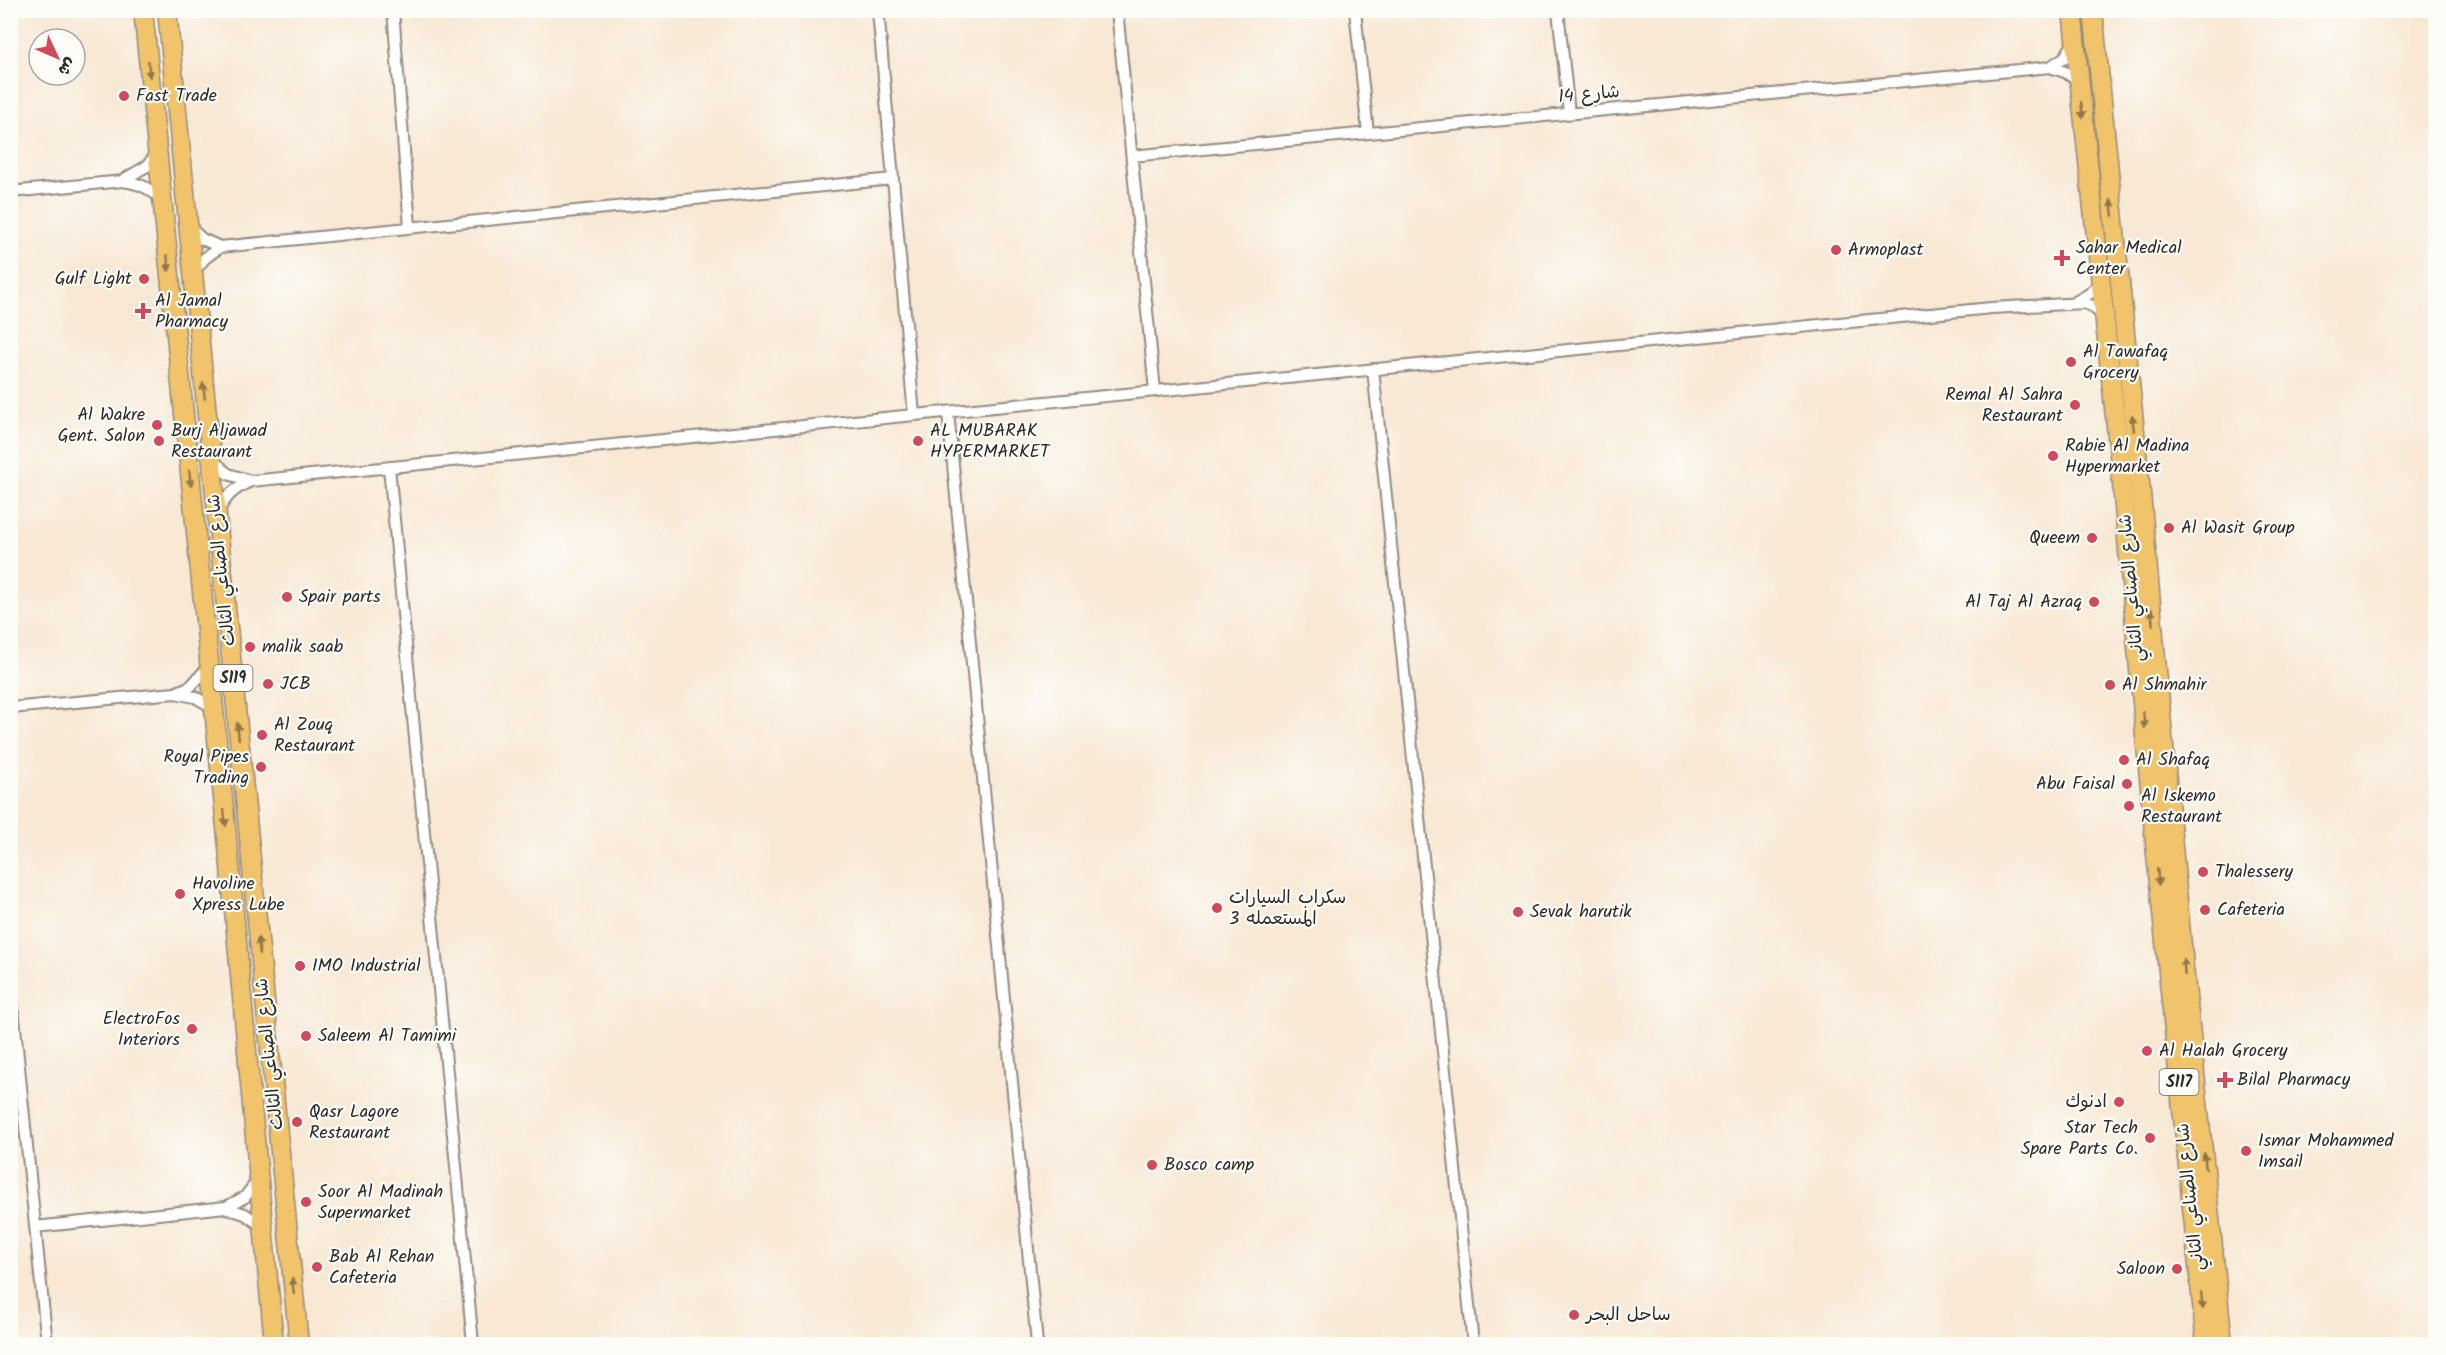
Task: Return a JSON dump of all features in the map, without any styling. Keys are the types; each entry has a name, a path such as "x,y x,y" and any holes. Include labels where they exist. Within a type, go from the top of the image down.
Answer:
{"main road":[{"name":"شارع الصناعي الثالث","path":"143,10 214,708 274,1344"},
{"name":"شارع الصناعي الثالث","path":"167,10 299,1344"},
{"name":"شارع الصناعي الثاني","path":"2072,10 2136,619 2154,842 2206,1344"},
{"name":"شارع الصناعي الثاني","path":"2093,10 2141,493 2184,967 2223,1344"},
{"path":"245,1035 254,1051 261,1088 264,1091 273,1091"},
{"path":"258,1180 263,1179 270,1183 274,1209 281,1221 287,1224"}],"street":[{"path":"393,10 411,227"},
{"path":"878,10 914,415"},
{"path":"1117,10 1155,391"},
{"path":"1355,10 1368,133"},
{"path":"1558,10 1569,113"},
{"path":"2050,67 2065,57 2074,42"},
{"path":"2050,67 2065,72 2078,81"},
{"name":"شارع 14","path":"1132,156 2050,67"},
{"path":"123,181 147,166 157,152"},
{"path":"188,225 202,239 220,246 893,179"},
{"path":"10,192 123,181 150,189 162,202"},
{"path":"193,273 205,258 220,246"},
{"path":"2075,302 2089,294 2101,282"},
{"path":"217,518 221,506 229,495 239,486 251,481 1980,309 2075,302 2092,306 2105,319"},
{"path":"1373,369 1473,1344"},
{"path":"948,412 1037,1344"},
{"path":"211,457 228,474 251,481"},
{"path":"389,467 473,1344"},
{"path":"175,693 191,686 209,666"},
{"path":"10,708 175,693 195,697 214,708"},
{"path":"10,978 47,1344"},
{"path":"226,1208 244,1197 258,1180"},
{"path":"35,1227 226,1208 245,1214 262,1226"}],"place":[{"name":"Fast Trade","path":"124,96"},
{"name":"Armoplast","path":"1836,250"},
{"name":"Sahar Medical Center","path":"2062,258"},
{"name":"Gulf Light","path":"144,279"},
{"name":"Al Jamal Pharmacy","path":"143,311"},
{"name":"Al Tawafaq Grocery","path":"2071,362"},
{"name":"Remal Al Sahra Restaurant","path":"2075,405"},
{"name":"Al Wakre Gent. Salon","path":"157,425"},
{"name":"Burj Aljawad Restaurant","path":"159,441"},
{"name":"AL MUBARAK HYPERMARKET","path":"918,441"},
{"name":"Rabie Al Madina Hypermarket","path":"2053,456"},
{"name":"Al Wasit Group","path":"2169,528"},
{"name":"Queem","path":"2092,538"},
{"name":"Spair parts","path":"287,597"},
{"name":"Al Taj Al Azraq","path":"2094,602"},
{"name":"malik saab","path":"250,647"},
{"name":"JCB","path":"268,684"},
{"name":"Al Shmahir","path":"2110,685"},
{"name":"Al Zouq Restaurant","path":"262,735"},
{"name":"Al Shafaq","path":"2124,760"},
{"name":"Royal Pipes Trading","path":"261,767"},
{"name":"Abu Faisal","path":"2127,784"},
{"name":"Al Iskemo Restaurant","path":"2129,806"},
{"name":"Thalessery","path":"2203,872"},
{"name":"Havoline Xpress Lube","path":"180,894"},
{"name":"سكراب السيارات المستعمله 3","path":"1217,908"},
{"name":"Cafeteria","path":"2205,910"},
{"name":"Sevak harutik","path":"1518,912"},
{"name":"IMO Industrial","path":"300,966"},
{"name":"ElectroFos Interiors","path":"192,1029"},
{"name":"Saleem Al Tamimi","path":"306,1036"},
{"name":"Al Halah Grocery","path":"2147,1051"},
{"name":"Bilal Pharmacy","path":"2225,1080"},
{"name":"ادنوك","path":"2119,1102"},
{"name":"Qasr Lagore Restaurant","path":"297,1122"},
{"name":"Star Tech Spare Parts Co.","path":"2150,1138"},
{"name":"Ismar Mohammed Imsail","path":"2246,1151"},
{"name":"Bosco camp","path":"1152,1165"},
{"name":"Soor Al Madinah Supermarket","path":"306,1202"},
{"name":"Bab Al Rehan Cafeteria","path":"317,1267"},
{"name":"Saloon","path":"2177,1269"},
{"name":"ساحل البحر","path":"1574,1315"}]}
